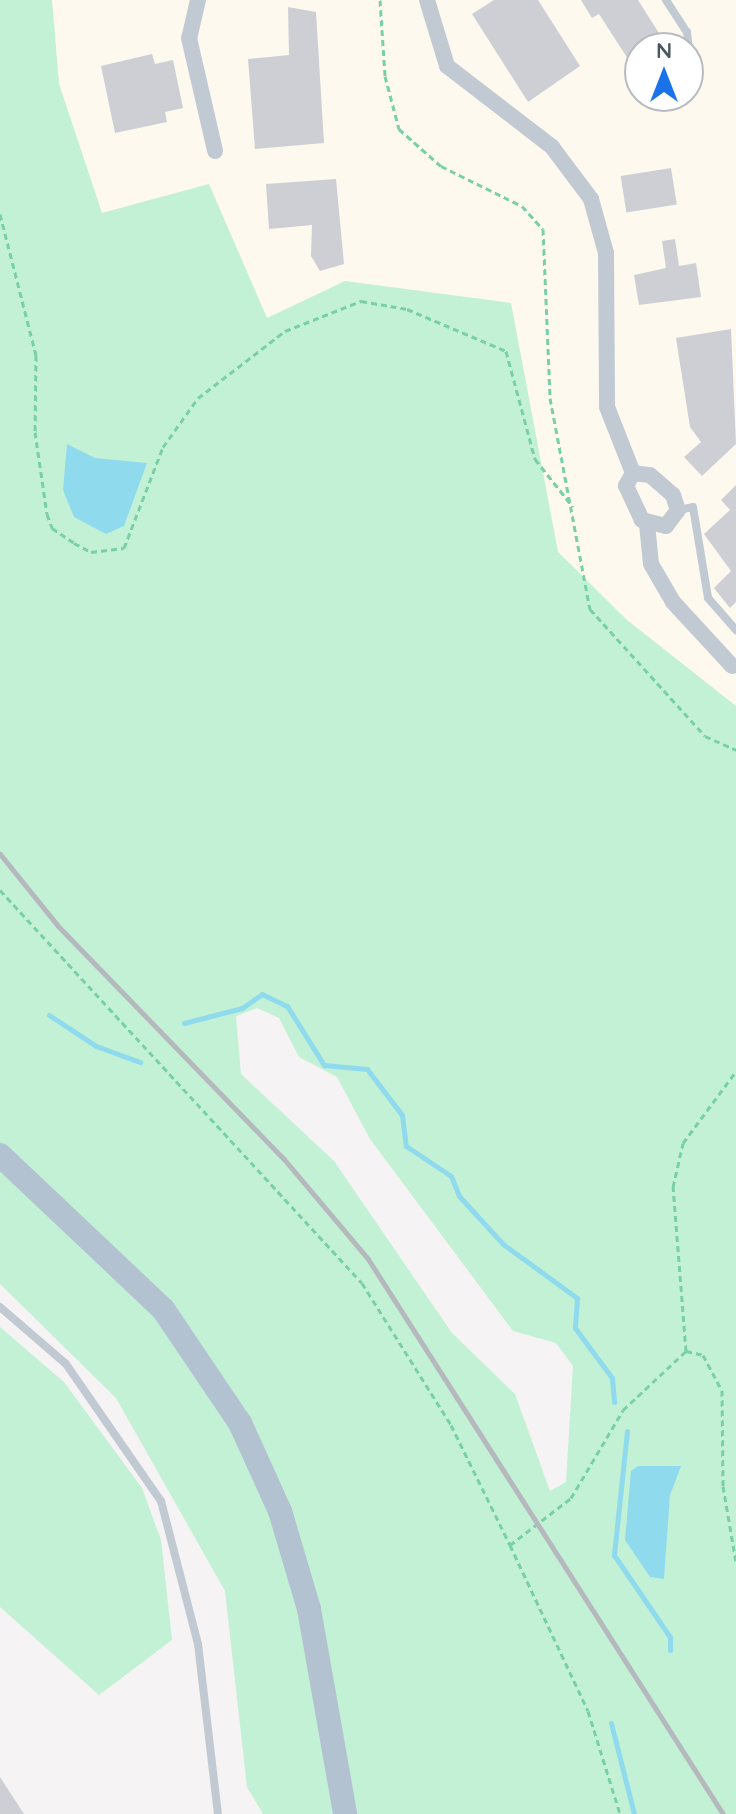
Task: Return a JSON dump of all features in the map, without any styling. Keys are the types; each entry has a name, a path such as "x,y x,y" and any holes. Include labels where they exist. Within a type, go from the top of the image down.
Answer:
{"main road":[{"path":"0,1155 163,1309 240,1423 280,1511 309,1609 345,1814"}],"street":[{"path":"198,0 189,38 215,151"},
{"path":"427,0 447,66 552,147 591,199 606,253 607,407 633,473 663,484 678,510 666,526 647,524"},
{"path":"633,473 626,486 647,524 651,564 673,602 732,666"}],"lane":[{"path":"666,0 687,32"},
{"path":"678,510 693,507 708,598 736,630"},
{"path":"0,1307 66,1364 161,1501 198,1644 218,1814"}],"path":[{"path":"380,0 385,76 399,129 441,166 522,206 543,229 549,386 590,609 705,736 736,750"},
{"path":"0,214 36,355 35,432 45,505 52,528 91,552 124,548 163,447 198,398 285,331 361,301 407,309 506,351 535,459 573,507"},
{"path":"0,890 362,1283 451,1425 510,1545 588,1711 620,1814"},
{"path":"686,1351 673,1187 683,1143 736,1071"},
{"path":"510,1545 571,1498 623,1410 686,1351"},
{"path":"686,1351 703,1355 722,1390 723,1486 736,1562"}],"shaded area":[{"path":"52,0 736,0 736,706 627,620 558,552 511,304 345,281 267,319 209,184 102,213 59,84"}],"green space":[{"path":"0,0 52,0 59,84 102,213 209,184 267,318 345,281 511,303 558,552 627,620 736,706 736,1814 263,1814 247,1787 225,1591 116,1398 0,1284","holes":["257,1008 279,1018 299,1057 337,1077 370,1139 513,1331 556,1343 573,1366 566,1482 550,1491 515,1394 452,1333 334,1161 241,1074 236,1016"]},
{"path":"0,1327 64,1382 142,1488 161,1540 172,1640 99,1695 0,1607"}],"water":[{"path":"67,444 95,458 147,463 124,526 106,534 74,517 63,490"},
{"path":"638,1466 681,1466 670,1495 664,1579 650,1577 625,1540 631,1471"}],"building":[{"path":"494,0 538,0 580,66 528,102 472,14"},
{"path":"581,0 638,0 658,32 624,32 624,53 599,14 592,18"},
{"path":"288,7 316,12 324,143 255,149 248,59 289,55"},
{"path":"152,54 155,64 173,60 183,108 165,112 167,122 115,133 101,66"},
{"path":"671,168 677,205 626,213 621,176"},
{"path":"336,179 344,264 320,271 311,256 312,225 269,229 266,184"},
{"path":"675,239 679,266 696,263 701,297 639,305 634,275 666,268 662,241"},
{"path":"731,329 736,444 702,476 684,457 701,442 690,427 676,338"},
{"path":"736,485 736,602 730,608 714,588 731,571 704,534 730,510 721,500"},
{"path":"0,1777 24,1814 0,1814"}],"waterway":[{"path":"184,1023 242,1008 262,994 287,1006 324,1065 367,1069 402,1115 406,1146 451,1176 459,1196 503,1244 577,1298 575,1328 612,1378 614,1402"},
{"path":"49,1015 96,1046 140,1062"},
{"path":"627,1431 614,1555 670,1637 670,1650"},
{"path":"611,1723 634,1814"}],"railway":[{"path":"0,854 58,926 283,1158 368,1259 723,1814"}]}
